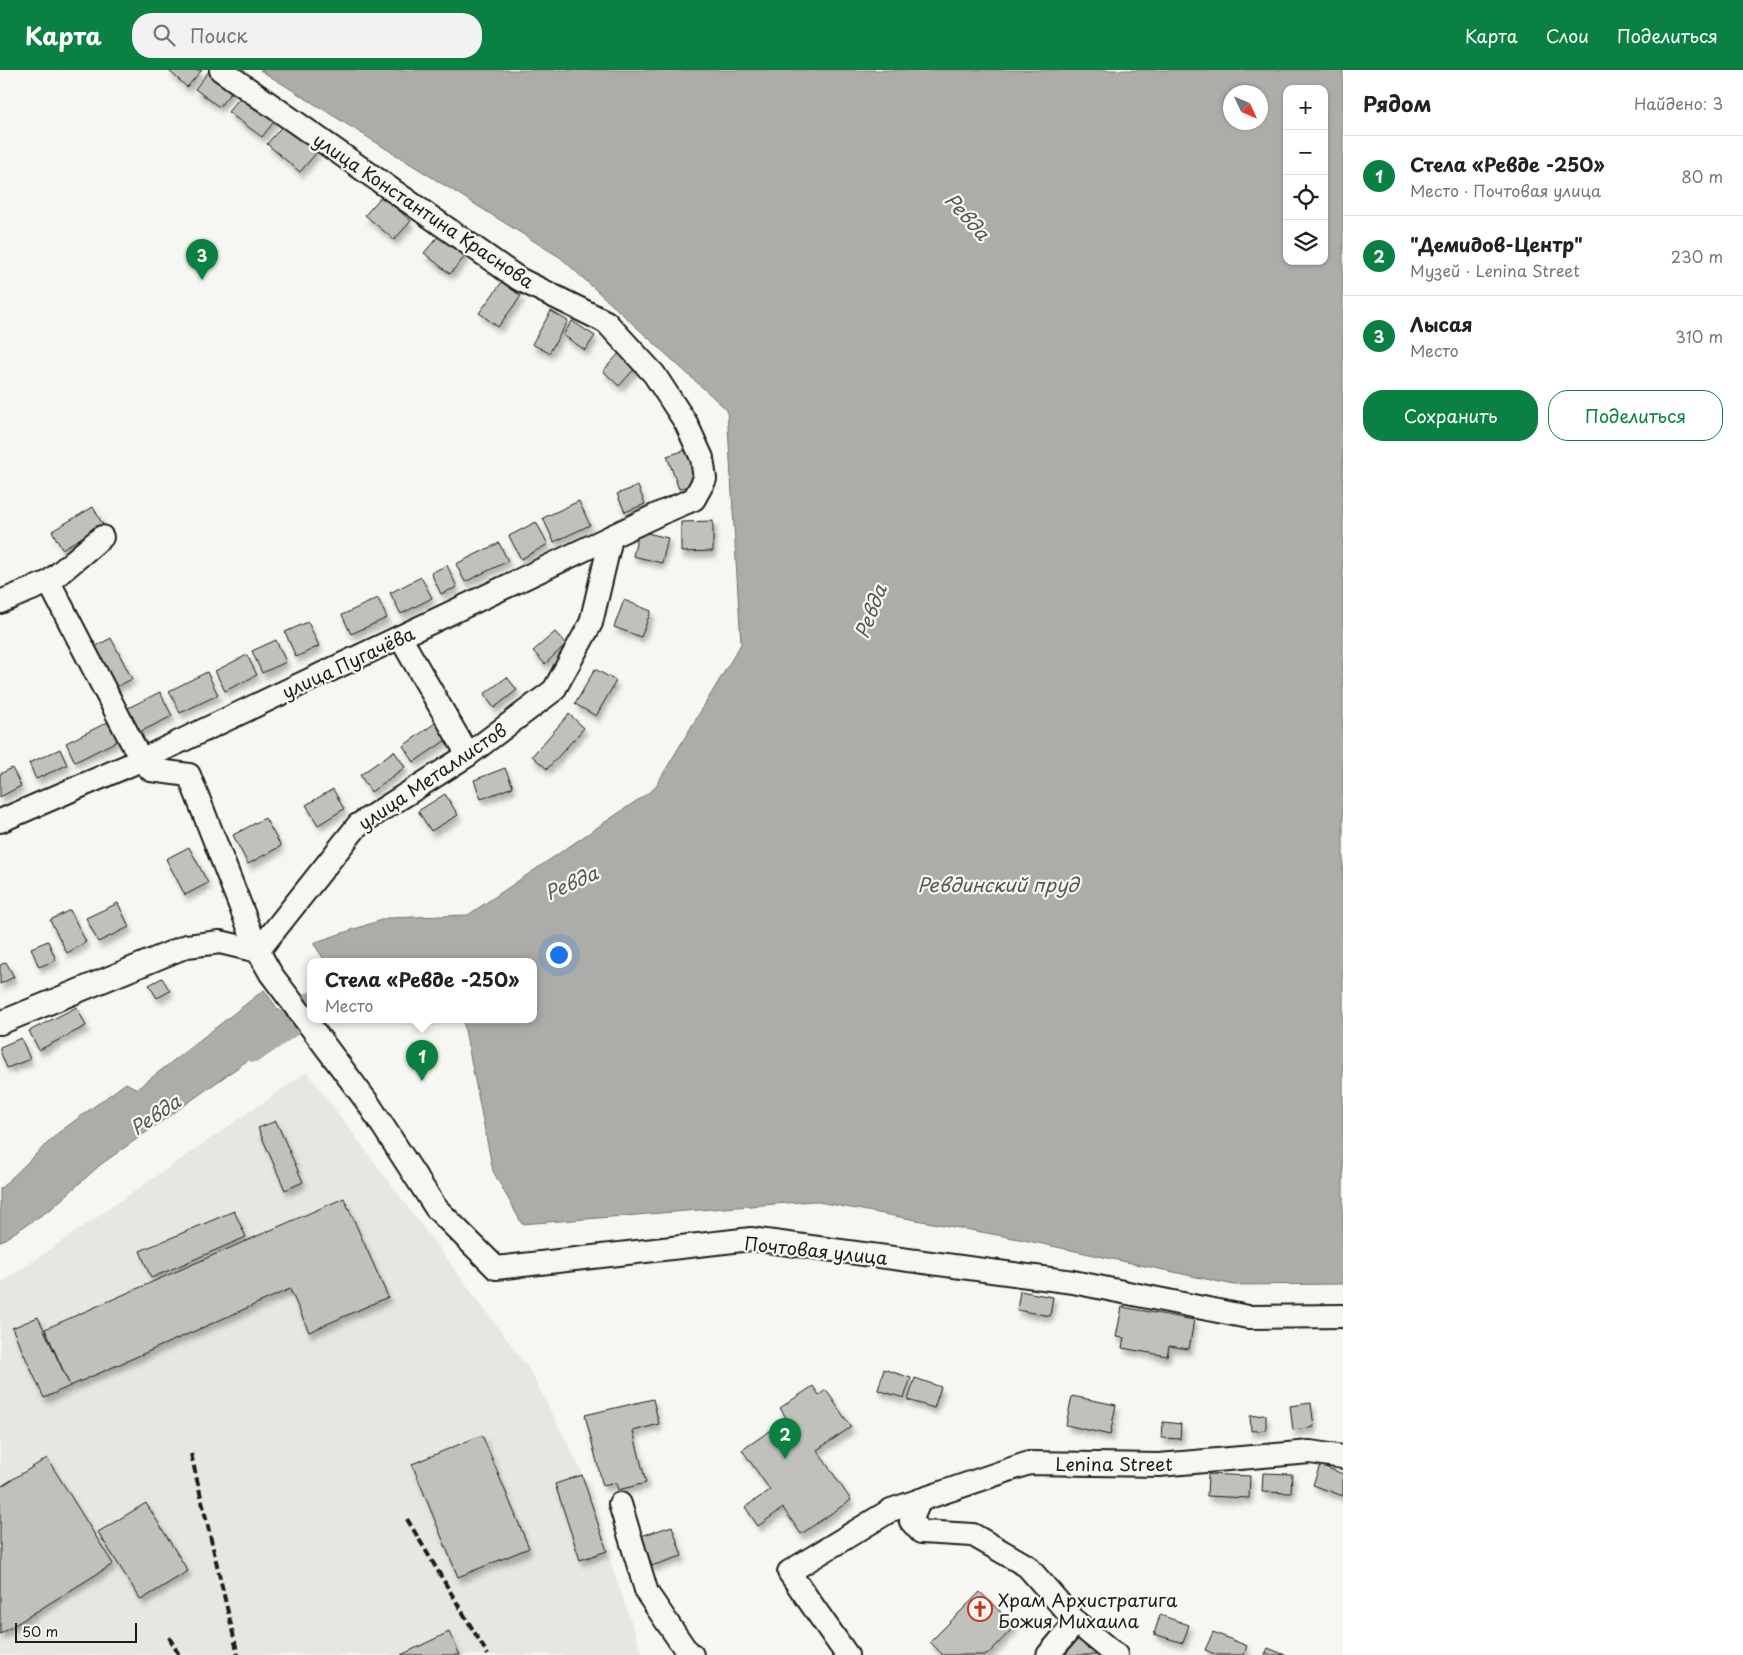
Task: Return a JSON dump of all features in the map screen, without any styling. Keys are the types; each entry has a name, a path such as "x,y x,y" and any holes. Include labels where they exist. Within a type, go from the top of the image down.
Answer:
{"street":[{"name":"улица Константина Краснова","path":"222,70 518,279 606,322 654,374 686,423 702,458 705,479 694,499"},
{"name":"улица Пугачёва","path":"0,821 141,760 694,499"},
{"path":"0,602 49,582 102,537"},
{"name":"улица Металлистов","path":"258,951 358,825 468,755 554,690 591,623 611,538"},
{"path":"49,582 141,760 151,770 189,775 258,951"},
{"path":"400,637 468,755"},
{"path":"0,1023 187,946 220,942 258,951"},
{"name":"Почтовая улица","path":"258,951 271,974 307,1022"},
{"name":"Почтовая улица","path":"308,1023 368,1103 436,1208 496,1268 751,1239 1074,1282 1248,1317 1343,1316"},
{"name":"Lenina Street","path":"847,1655 789,1572 891,1510 1029,1463 1159,1465 1310,1452 1343,1458"},
{"path":"920,1500 911,1521 921,1532 973,1535 1027,1566 1076,1622 1116,1655"},
{"path":"620,1504 646,1593 688,1653 692,1655"},
{"path":"1048,1655 1076,1622"}],"shaded area":[{"path":"307,1072 529,1369 581,1470 610,1562 643,1655 0,1655 0,1284"}],"water":[{"name":"Ревдинский пруд","path":"260,70 1343,70 1343,1284 1234,1285 1019,1239 813,1201 522,1224 493,1171 464,1023 537,1023 537,958 323,958 313,943 387,918 468,915 654,789 741,644 727,410 561,258"},
{"path":"264,990 292,1029 100,1165 51,1209 0,1242 0,1189 58,1133 126,1083 137,1089"}],"building":[{"path":"168,70 202,70 187,87"},
{"path":"210,70 234,89 219,107 195,89"},
{"path":"243,94 276,119 262,137 228,112"},
{"path":"285,123 318,151 300,172 267,144"},
{"path":"382,196 411,221 394,240 365,215"},
{"path":"441,233 467,254 450,274 424,253"},
{"path":"502,282 521,296 498,327 479,313"},
{"path":"551,311 568,321 549,353 532,344"},
{"path":"572,321 595,336 585,350 563,335"},
{"path":"622,350 638,365 619,386 603,371"},
{"path":"689,449 700,481 679,489 667,456"},
{"path":"638,486 645,504 625,512 617,494"},
{"path":"579,501 590,525 554,542 543,518"},
{"path":"93,507 103,525 62,549 52,531"},
{"path":"713,521 713,551 681,552 681,522"},
{"path":"536,522 548,544 521,559 509,536"},
{"path":"639,531 668,538 662,563 633,556"},
{"path":"499,543 508,561 465,582 456,564"},
{"path":"447,565 457,587 441,594 431,573"},
{"path":"421,577 432,598 401,614 390,593"},
{"path":"378,598 387,618 351,634 342,615"},
{"path":"624,600 651,611 641,637 614,627"},
{"path":"308,622 319,646 296,657 285,632"},
{"path":"555,632 566,644 545,664 533,651"},
{"path":"111,638 132,679 112,689 91,649"},
{"path":"276,640 286,662 262,673 252,651"},
{"path":"247,655 257,675 225,691 215,671"},
{"path":"595,669 616,681 596,716 575,704"},
{"path":"207,672 218,695 180,713 169,691"},
{"path":"507,677 517,690 494,708 484,694"},
{"path":"160,692 172,716 136,734 124,710"},
{"path":"569,714 584,728 547,769 532,756"},
{"path":"112,720 121,739 75,762 66,743"},
{"path":"438,721 449,738 414,762 403,746"},
{"path":"60,749 67,765 36,779 29,763"},
{"path":"394,751 405,767 371,792 360,775"},
{"path":"12,768 21,786 0,797 0,774"},
{"path":"505,768 513,787 481,799 474,780"},
{"path":"333,789 344,809 318,825 306,805"},
{"path":"445,794 458,815 431,831 418,811"},
{"path":"265,818 281,846 248,864 233,835"},
{"path":"189,847 208,883 185,895 166,859"},
{"path":"118,903 129,927 98,942 86,918"},
{"path":"70,910 86,942 67,953 50,920"},
{"path":"48,941 56,960 39,967 31,948"},
{"path":"6,962 14,977 0,984 0,965"},
{"path":"162,978 170,991 157,998 149,985"},
{"path":"77,1007 86,1026 39,1050 29,1031"},
{"path":"21,1038 30,1059 7,1068 0,1047"},
{"path":"276,1121 303,1182 285,1190 258,1128"},
{"path":"344,1198 388,1297 309,1332 290,1289 70,1386 45,1329"},
{"path":"234,1211 246,1237 151,1278 140,1251"},
{"path":"1020,1291 1053,1297 1050,1316 1017,1310"},
{"path":"1122,1307 1194,1320 1189,1349 1169,1346 1167,1356 1122,1348 1124,1338 1116,1337"},
{"path":"38,1317 70,1386 44,1398 12,1328"},
{"path":"884,1369 911,1378 904,1398 878,1390"},
{"path":"915,1378 941,1387 934,1408 908,1400"},
{"path":"813,1386 819,1395 826,1390 851,1427 817,1450 851,1500 801,1534 783,1508 758,1526 745,1507 770,1490 742,1450 787,1419 780,1408"},
{"path":"1072,1396 1116,1405 1110,1435 1066,1425"},
{"path":"653,1399 659,1424 633,1431 646,1483 618,1490 616,1483 603,1486 585,1415"},
{"path":"1311,1403 1314,1427 1293,1430 1290,1406"},
{"path":"1266,1415 1266,1430 1251,1431 1250,1416"},
{"path":"1163,1422 1181,1424 1180,1439 1162,1438"},
{"path":"482,1435 529,1548 458,1577 412,1464"},
{"path":"47,1458 113,1564 0,1634 0,1487"},
{"path":"1320,1465 1343,1474 1343,1496 1313,1485"},
{"path":"1263,1473 1292,1474 1291,1493 1262,1492"},
{"path":"1208,1474 1250,1476 1249,1498 1207,1496"},
{"path":"582,1475 607,1551 580,1560 555,1484"},
{"path":"146,1503 188,1571 141,1600 98,1532"},
{"path":"672,1526 682,1556 651,1566 641,1536"},
{"name":"Храм Архистратига Божия Михаила","path":"980,1592 1015,1626 987,1655 943,1655 930,1642"},
{"path":"1160,1615 1189,1625 1183,1643 1154,1634"},
{"path":"449,1632 460,1655 401,1655"},
{"path":"1213,1632 1247,1646 1244,1655 1217,1655 1205,1650"},
{"path":"1078,1639 1097,1655 1065,1655"},
{"path":"1268,1648 1285,1655 1265,1655"}],"waterway":[{"name":"Ревда","path":"254,1047 307,1010"}],"railway":[{"path":"191,1454 238,1655"},
{"path":"407,1519 488,1655"},
{"path":"169,1637 179,1655"}],"place":[{"name":"Лысая","path":"202,280"},
{"name":"Стела «Ревде -250»","path":"422,1081"},
{"name":"\"Демидов-Центр\"","path":"785,1459"},
{"name":"Храм Архистратига Божия Михаила","path":"980,1609"}]}
